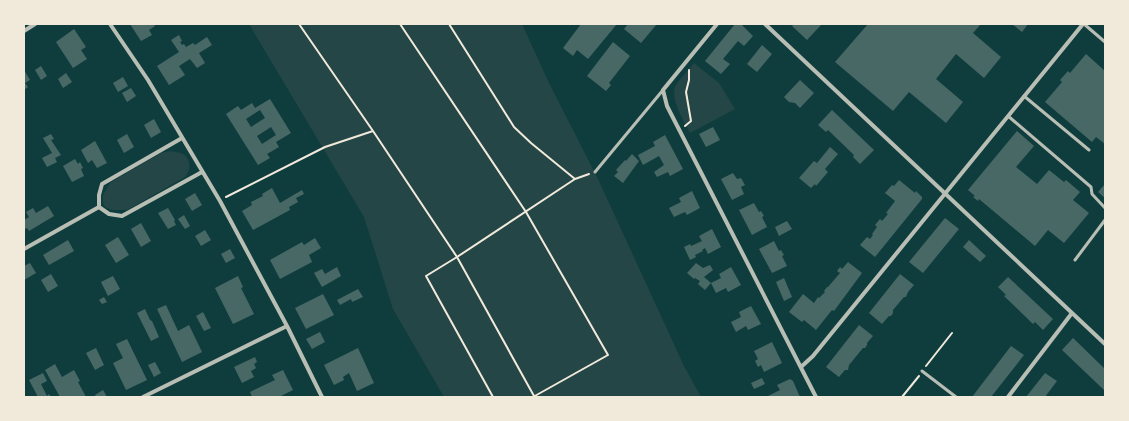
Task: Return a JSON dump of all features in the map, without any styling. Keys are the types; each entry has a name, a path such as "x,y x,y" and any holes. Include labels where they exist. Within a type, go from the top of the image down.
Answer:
{"street":[{"path":"24,31 35,24"},
{"path":"110,24 148,80 220,201 287,326 322,397"},
{"path":"717,24 684,62 663,90 667,106 816,397"},
{"path":"765,24 1105,344"},
{"path":"800,367 813,356 1084,24"},
{"path":"99,207 99,195 102,184 182,138"},
{"path":"99,207 109,214 122,216 202,172"},
{"path":"24,249 99,207"},
{"path":"1008,397 1072,313"},
{"path":"143,397 287,326"}],"lane":[{"path":"1084,24 1105,42"},
{"path":"595,172 663,90"},
{"path":"1024,96 1089,150"},
{"path":"1008,116 1091,187 1092,194 1105,208"},
{"path":"1075,260 1105,220"},
{"path":"922,371 956,397"}],"path":[{"path":"299,24 373,131 457,258 534,397 608,355 526,212 400,24"},
{"path":"449,24 514,127 531,144 576,179"},
{"path":"680,131 691,121 686,92 690,70 684,62"},
{"path":"220,201 325,147 373,131"},
{"path":"493,397 426,276 457,258 576,179 595,172"}],"shaded area":[{"path":"249,24 522,24 549,83 598,179 684,366 701,397 444,397 393,309 364,217"},
{"path":"694,63 719,83 735,109 690,133 678,109 674,96 674,90 678,82"},
{"path":"170,151 183,154 188,159 189,168 185,177 127,210 112,210 105,207 103,203 103,195 111,182 161,153"}],"building":[{"path":"130,24 154,24 155,26 149,30 152,35 141,41"},
{"path":"581,24 617,24 588,59 577,50 573,56 563,48"},
{"path":"628,24 657,24 641,43 624,29"},
{"path":"735,24 741,24 753,36 744,46 738,41 723,59 730,64 721,74 705,61"},
{"path":"794,24 821,25 807,40 792,26"},
{"path":"868,24 981,24 973,33 1001,57 984,78 956,54 936,79 963,102 946,123 909,92 893,111 835,62"},
{"path":"1012,24 1028,24 1022,32"},
{"path":"74,29 86,47 81,50 87,59 73,68 56,42"},
{"path":"179,35 182,41 180,42 186,47 193,43 195,45 207,37 212,45 199,53 205,63 197,68 190,59 179,66 185,75 169,85 157,66 179,52 171,40"},
{"path":"613,42 630,56 609,83 611,85 606,91 587,76"},
{"path":"762,45 772,54 757,72 747,64"},
{"path":"1086,54 1105,71 1105,144 1096,137 1092,142 1045,102 1062,82 1060,80 1068,71 1070,73"},
{"path":"41,66 47,76 41,80 35,70"},
{"path":"24,70 30,80 25,83 28,87 24,90"},
{"path":"66,73 72,82 63,88 58,79"},
{"path":"123,77 128,86 118,92 113,83"},
{"path":"800,80 814,93 800,108 795,103 789,102 784,97"},
{"path":"131,88 136,96 127,102 122,93"},
{"path":"270,99 291,133 276,142 279,147 267,154 270,158 258,165 226,114 238,106 241,110 252,103 255,108","holes":["260,110 265,118 251,127 246,119","271,127 276,135 262,144 257,136"]},
{"path":"832,110 874,150 860,164 853,157 854,155 828,130 826,132 818,125"},
{"path":"154,119 161,132 151,138 144,125"},
{"path":"713,127 720,140 706,147 699,134"},
{"path":"1017,131 1034,146 1016,167 1037,184 1049,170 1064,182 1066,180 1080,192 1073,200 1089,213 1064,243 1048,230 1035,246 979,199 978,201 973,197 975,196 968,190"},
{"path":"51,134 54,139 51,140 61,155 55,158 57,162 47,167 42,158 52,153 43,138"},
{"path":"127,134 134,147 124,153 117,140"},
{"path":"665,135 683,169 670,176 668,172 657,177 654,172 664,165 659,156 643,165 638,155 655,146 653,142"},
{"path":"95,141 107,163 97,168 92,160 88,163 81,150"},
{"path":"830,147 838,154 825,169 828,172 816,186 815,184 811,188 799,178 814,161 817,163"},
{"path":"632,154 639,161 623,183 614,176 618,172 616,170"},
{"path":"75,159 78,164 80,162 83,168 81,169 84,176 72,182 63,166"},
{"path":"733,173 737,179 741,178 745,185 741,187 744,194 732,200 721,179"},
{"path":"899,180 915,193 916,191 922,199 875,257 860,245 867,237 870,239 877,227 875,225 880,219 882,221 888,214 886,213 895,201 885,193"},
{"path":"1105,184 1105,198 1098,192"},
{"path":"272,188 280,203 302,190 304,194 296,198 298,202 289,207 290,210 253,230 242,211 252,205 251,202 263,196 262,194"},
{"path":"692,191 700,208 687,215 685,212 674,217 669,208 681,202 679,198"},
{"path":"195,193 202,205 192,211 185,199"},
{"path":"754,203 759,212 761,211 764,216 762,217 767,227 752,235 739,210"},
{"path":"48,206 54,216 29,231 27,228 25,229 24,220 29,217 26,212 33,208 36,213"},
{"path":"168,208 175,220 176,225 168,229 158,213"},
{"path":"184,215 190,226 185,229 178,219"},
{"path":"945,218 959,229 923,273 909,262"},
{"path":"787,221 792,229 779,236 775,227"},
{"path":"141,223 151,241 141,247 131,229"},
{"path":"712,229 721,247 708,254 705,248 702,250 703,251 695,255 696,257 690,260 684,247 690,244 691,246 702,241 699,236"},
{"path":"205,230 211,240 201,246 195,236"},
{"path":"118,237 129,255 116,263 105,245"},
{"path":"315,238 321,248 309,255 312,262 280,279 270,260 302,242 304,245"},
{"path":"68,240 74,251 49,265 43,255"},
{"path":"969,240 986,256 980,262 963,247"},
{"path":"774,241 779,251 781,250 784,255 782,256 787,266 772,273 759,249"},
{"path":"230,249 235,258 226,263 221,254"},
{"path":"848,262 862,273 834,311 832,310 816,330 804,320 802,322 789,312 803,294 814,303 840,273 837,271 840,267 842,269"},
{"path":"30,263 36,273 24,280 24,266"},
{"path":"696,263 703,268 710,265 713,270 704,277 711,283 705,290 698,284 700,281 695,278 694,279 687,273"},
{"path":"337,267 341,276 322,287 314,273 322,269 325,274"},
{"path":"731,267 741,285 728,292 726,288 716,293 711,283 721,278 719,274"},
{"path":"51,274 58,286 48,292 41,280"},
{"path":"900,274 914,285 906,297 904,297 893,310 891,316 889,316 882,324 869,313"},
{"path":"113,276 120,289 108,296 101,282"},
{"path":"238,276 243,287 241,288 254,314 233,324 215,288"},
{"path":"1008,277 1053,319 1043,330 1035,322 1033,324 1004,296 1006,295 998,287"},
{"path":"784,278 792,297 784,301 776,282"},
{"path":"358,289 363,297 352,302 351,299 340,305 337,300"},
{"path":"323,294 334,315 306,329 295,308"},
{"path":"104,297 107,302 102,304 99,300"},
{"path":"166,305 178,331 189,325 202,352 182,362 157,309"},
{"path":"751,306 761,324 748,330 746,326 736,332 731,322 741,317 739,312"},
{"path":"145,309 159,337 151,341 137,313"},
{"path":"203,312 211,328 204,331 196,316"},
{"path":"859,325 873,336 865,348 863,348 849,365 848,370 845,370 839,377 826,367"},
{"path":"320,332 325,342 312,349 306,339"},
{"path":"1073,338 1105,369 1104,390 1062,350"},
{"path":"127,339 147,380 126,390 113,363 123,358 116,344"},
{"path":"772,342 782,363 764,372 761,365 758,367 755,361 758,359 754,351"},
{"path":"1011,346 1024,355 991,397 972,397"},
{"path":"96,348 104,365 95,370 86,353"},
{"path":"358,348 374,383 357,391 349,373 343,377 344,380 334,385 324,365"},
{"path":"255,357 257,362 254,364 256,368 251,371 254,377 242,383 234,367"},
{"path":"155,362 161,373 154,377 148,365"},
{"path":"55,364 62,377 74,370 80,381 78,382 86,397 60,397 45,370"},
{"path":"283,370 293,390 279,397 252,397 250,392 275,380 272,375"},
{"path":"43,373 47,381 41,384 47,396 49,394 51,397 38,397 29,380"},
{"path":"1045,373 1057,381 1045,397 1026,397"},
{"path":"762,378 765,384 754,389 751,383"},
{"path":"790,379 793,381 800,397 766,397 780,390 777,385"},
{"path":"103,390 107,397 96,397 95,395"}]}
